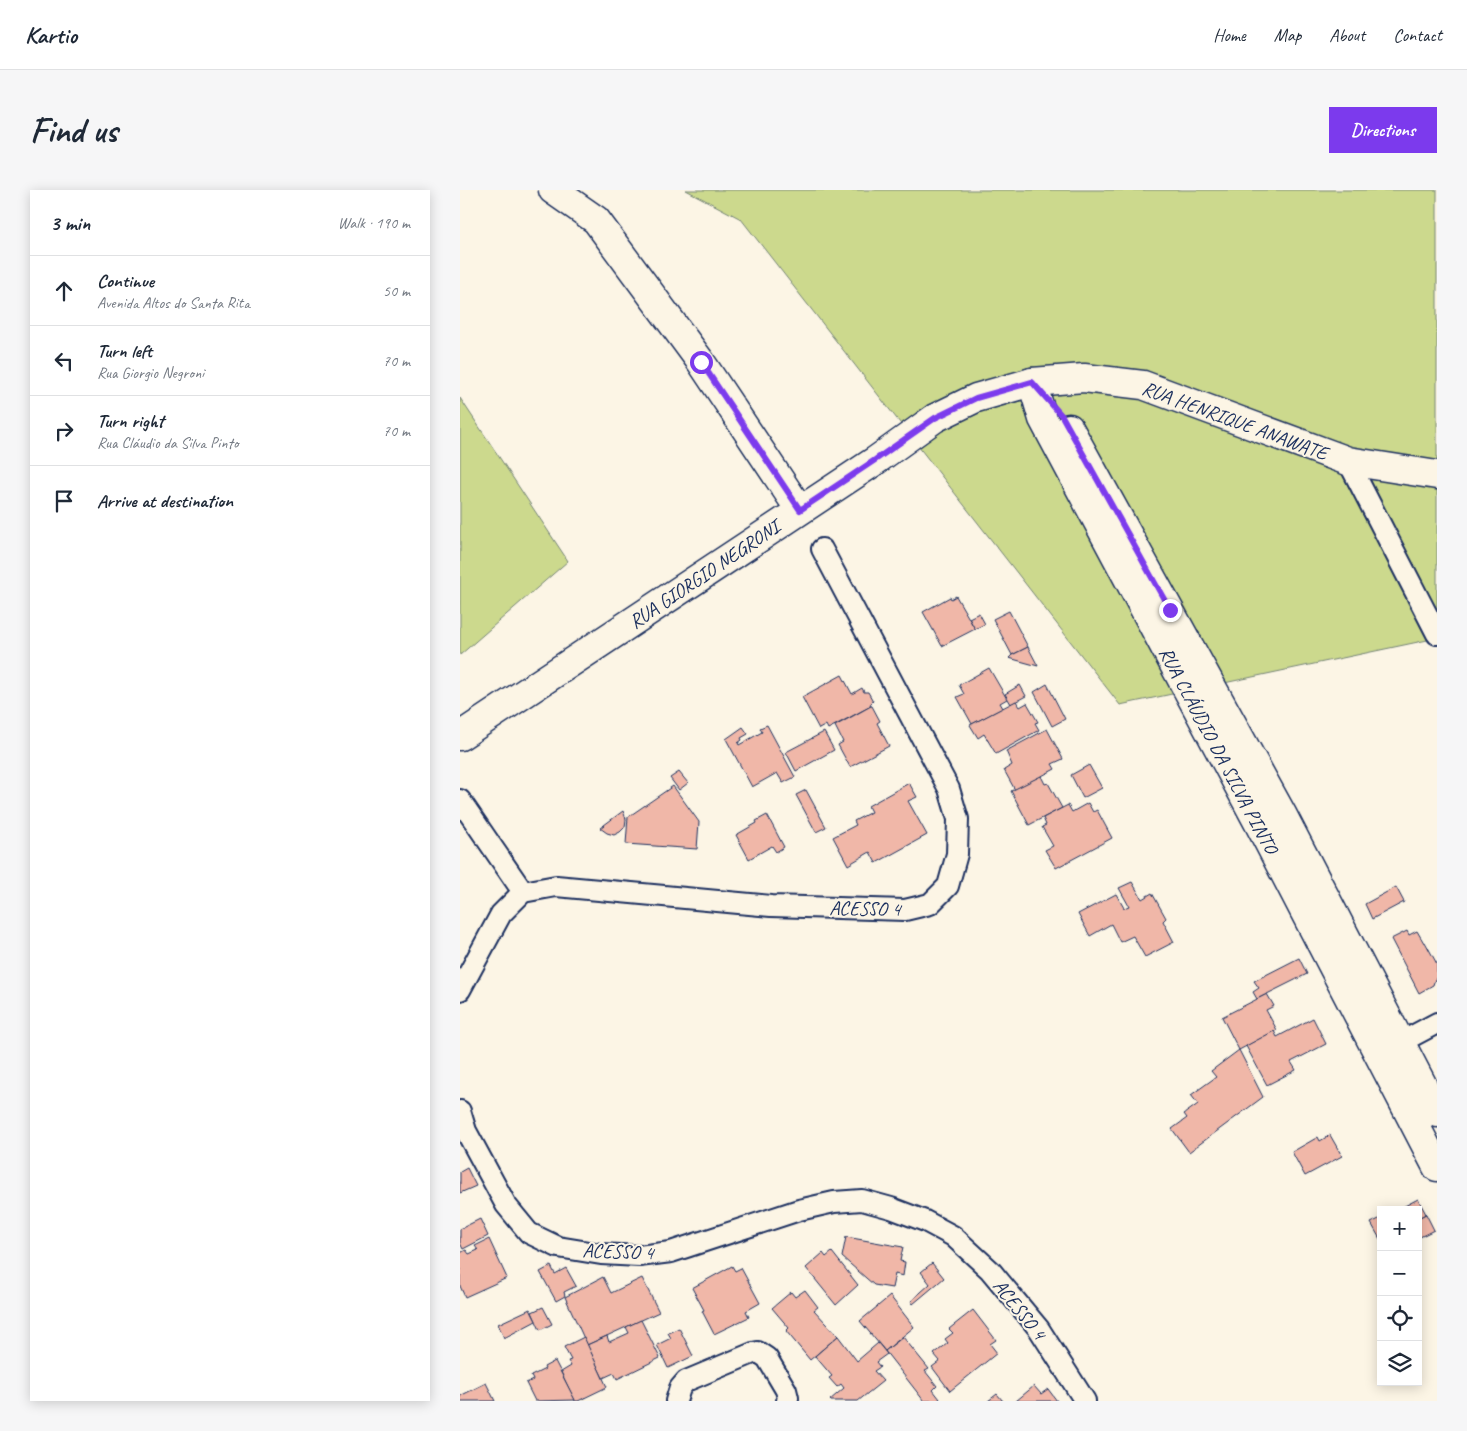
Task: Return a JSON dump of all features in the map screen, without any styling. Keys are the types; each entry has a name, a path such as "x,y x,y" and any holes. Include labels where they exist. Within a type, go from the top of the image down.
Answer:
{"street":[{"path":"553,190 596,220 701,362 800,510"},
{"name":"RUA HENRIQUE ANAWATE","path":"1032,382 1084,378 1143,385 1348,461 1437,475"},
{"name":"RUA GIORGIO NEGRONI","path":"460,736 875,460 935,418 976,398 1032,382"},
{"name":"RUA CLÁUDIO DA SILVA PINTO","path":"1032,382 1062,416 1160,616 1271,820 1389,1049 1437,1167"},
{"path":"1348,461 1437,634"},
{"name":"ACESSO 4","path":"523,892 556,886 771,906 905,910 930,904 948,886 956,854 958,819 949,789 822,549"},
{"path":"460,800 523,892 501,914 460,990"},
{"path":"1389,1049 1437,1023"},
{"name":"RUA CLÁUDIO DA SILVA PINTO","path":"1389,1049 1437,1113"},
{"name":"ACESSO 4","path":"460,1111 466,1131 506,1205 529,1233 558,1247 601,1254 638,1256 671,1252 799,1210 834,1202 862,1200 891,1208 925,1221 953,1236 990,1270 1039,1329 1086,1401"},
{"path":"676,1401 680,1388 686,1381 758,1352 767,1358 786,1390 787,1401"}],"green space":[{"path":"686,190 1437,190 1437,638 1120,705 741,219"},
{"path":"460,398 568,561 460,655"}],"building":[{"path":"956,596 975,629 942,646 923,612 950,597 951,599"},
{"path":"1009,611 1028,647 1012,655 993,619"},
{"path":"979,613 985,624 975,629 969,618"},
{"path":"1028,647 1038,666 1009,658 1012,655"},
{"path":"989,668 1007,699 1000,703 1003,708 972,724 957,697 964,694 959,685"},
{"path":"842,675 852,694 862,688 864,692 868,692 873,701 870,704 871,706 828,729 826,725 819,729 802,697"},
{"path":"1047,684 1065,719 1052,726 1034,692"},
{"path":"1020,685 1026,696 1011,704 1005,694"},
{"path":"1016,701 1020,707 1027,703 1038,722 1035,723 1039,730 996,754 984,734 978,738 970,725"},
{"path":"871,706 880,721 877,723 889,746 850,767 838,745 843,742 835,726"},
{"path":"767,725 795,777 783,783 777,773 752,787 726,739 743,727 748,734 741,738 742,740 738,743 739,745 762,732 760,728"},
{"path":"1047,729 1063,759 1052,764 1055,769 1015,790 1004,770 1012,765 1006,751"},
{"path":"824,732 834,750 796,771 786,752"},
{"path":"1089,765 1102,788 1083,798 1071,775"},
{"path":"679,772 688,783 679,790 670,778"},
{"path":"1041,776 1045,784 1048,783 1062,808 1029,825 1011,791"},
{"path":"909,783 917,797 908,801 927,835 876,863 870,852 848,865 833,837 856,825 854,821 871,812 868,806"},
{"path":"673,786 699,822 697,849 626,844 628,817"},
{"path":"806,790 826,827 816,832 796,795"},
{"path":"1088,803 1093,812 1097,810 1112,838 1056,868 1045,850 1053,846 1042,827 1046,825 1043,818 1068,805 1072,812"},
{"path":"623,811 626,819 625,827 620,832 614,835 600,828"},
{"path":"767,815 784,847 776,852 772,846 749,859 736,835"},
{"path":"1132,882 1142,899 1152,893 1166,918 1163,921 1174,942 1145,957 1133,936 1120,942 1111,924 1090,936 1078,914 1116,894 1124,908 1129,906 1119,888"},
{"path":"1396,887 1404,902 1372,919 1365,904"},
{"path":"1407,931 1409,935 1417,931 1437,964 1437,978 1433,985 1419,993 1391,939"},
{"path":"1299,958 1307,974 1257,999 1253,992 1259,988 1254,981"},
{"path":"1267,994 1274,1006 1266,1010 1277,1030 1239,1050 1222,1017"},
{"path":"1313,1018 1326,1044 1291,1062 1296,1070 1267,1085 1246,1046 1274,1031 1277,1037"},
{"path":"1239,1050 1263,1097 1189,1152 1172,1129 1187,1118 1184,1114 1198,1104 1191,1095 1216,1077 1211,1071"},
{"path":"1330,1135 1342,1156 1305,1176 1292,1152 1318,1137 1320,1141"},
{"path":"467,1168 476,1186 460,1193 460,1172"},
{"path":"1418,1199 1422,1206 1405,1206"},
{"path":"1422,1206 1426,1214 1422,1216"},
{"path":"1426,1214 1434,1230 1422,1236 1422,1216"},
{"path":"480,1219 488,1236 463,1249 460,1243 460,1229"},
{"path":"1377,1220 1377,1234 1371,1223"},
{"path":"846,1237 903,1247 900,1261 905,1262 903,1276 895,1274 892,1288 874,1285 842,1257"},
{"path":"489,1239 507,1278 465,1297 460,1286 460,1253 466,1250 469,1254 478,1250 475,1246"},
{"path":"832,1252 858,1285 836,1305 806,1268 823,1253 826,1257"},
{"path":"932,1263 944,1278 913,1304 911,1301 930,1284 921,1272"},
{"path":"551,1266 555,1274 566,1268 576,1286 564,1292 565,1296 556,1301 540,1272"},
{"path":"732,1266 735,1271 741,1268 760,1303 746,1311 749,1317 714,1334 692,1288"},
{"path":"603,1277 611,1293 642,1278 659,1312 587,1345 565,1297"},
{"path":"805,1290 818,1307 814,1310 838,1336 810,1360 786,1331 789,1328 772,1308 791,1292 795,1297"},
{"path":"890,1296 914,1327 885,1351 860,1321"},
{"path":"543,1307 552,1324 540,1330 532,1312"},
{"path":"530,1309 536,1321 504,1338 498,1324"},
{"path":"973,1310 996,1340 990,1344 997,1353 950,1391 932,1367 940,1361 934,1354 948,1343 945,1339 953,1333 949,1329"},
{"path":"641,1320 660,1358 617,1379 614,1373 603,1378 587,1345 607,1336 609,1342 629,1333 626,1327"},
{"path":"679,1328 693,1356 668,1368 657,1345 671,1338 668,1333"},
{"path":"838,1336 857,1361 878,1343 887,1354 876,1362 880,1367 874,1371 883,1381 858,1401 830,1400 844,1388 841,1384 837,1387 829,1378 832,1376 815,1356"},
{"path":"584,1337 607,1387 575,1401 561,1372 571,1366 568,1361 571,1360 564,1347"},
{"path":"903,1337 929,1369 925,1371 937,1386 933,1390 940,1399 937,1401 924,1401 885,1351"},
{"path":"555,1361 575,1400 535,1401 526,1383 533,1380 531,1376"},
{"path":"486,1383 495,1401 460,1401 460,1396"},
{"path":"1034,1386 1041,1394 1048,1389 1057,1401 1016,1401"},
{"path":"997,1394 1003,1401 988,1401"}],"route":[{"path":"701,362 800,510 935,418 976,398 1032,382 1062,416 1170,610"}]}
